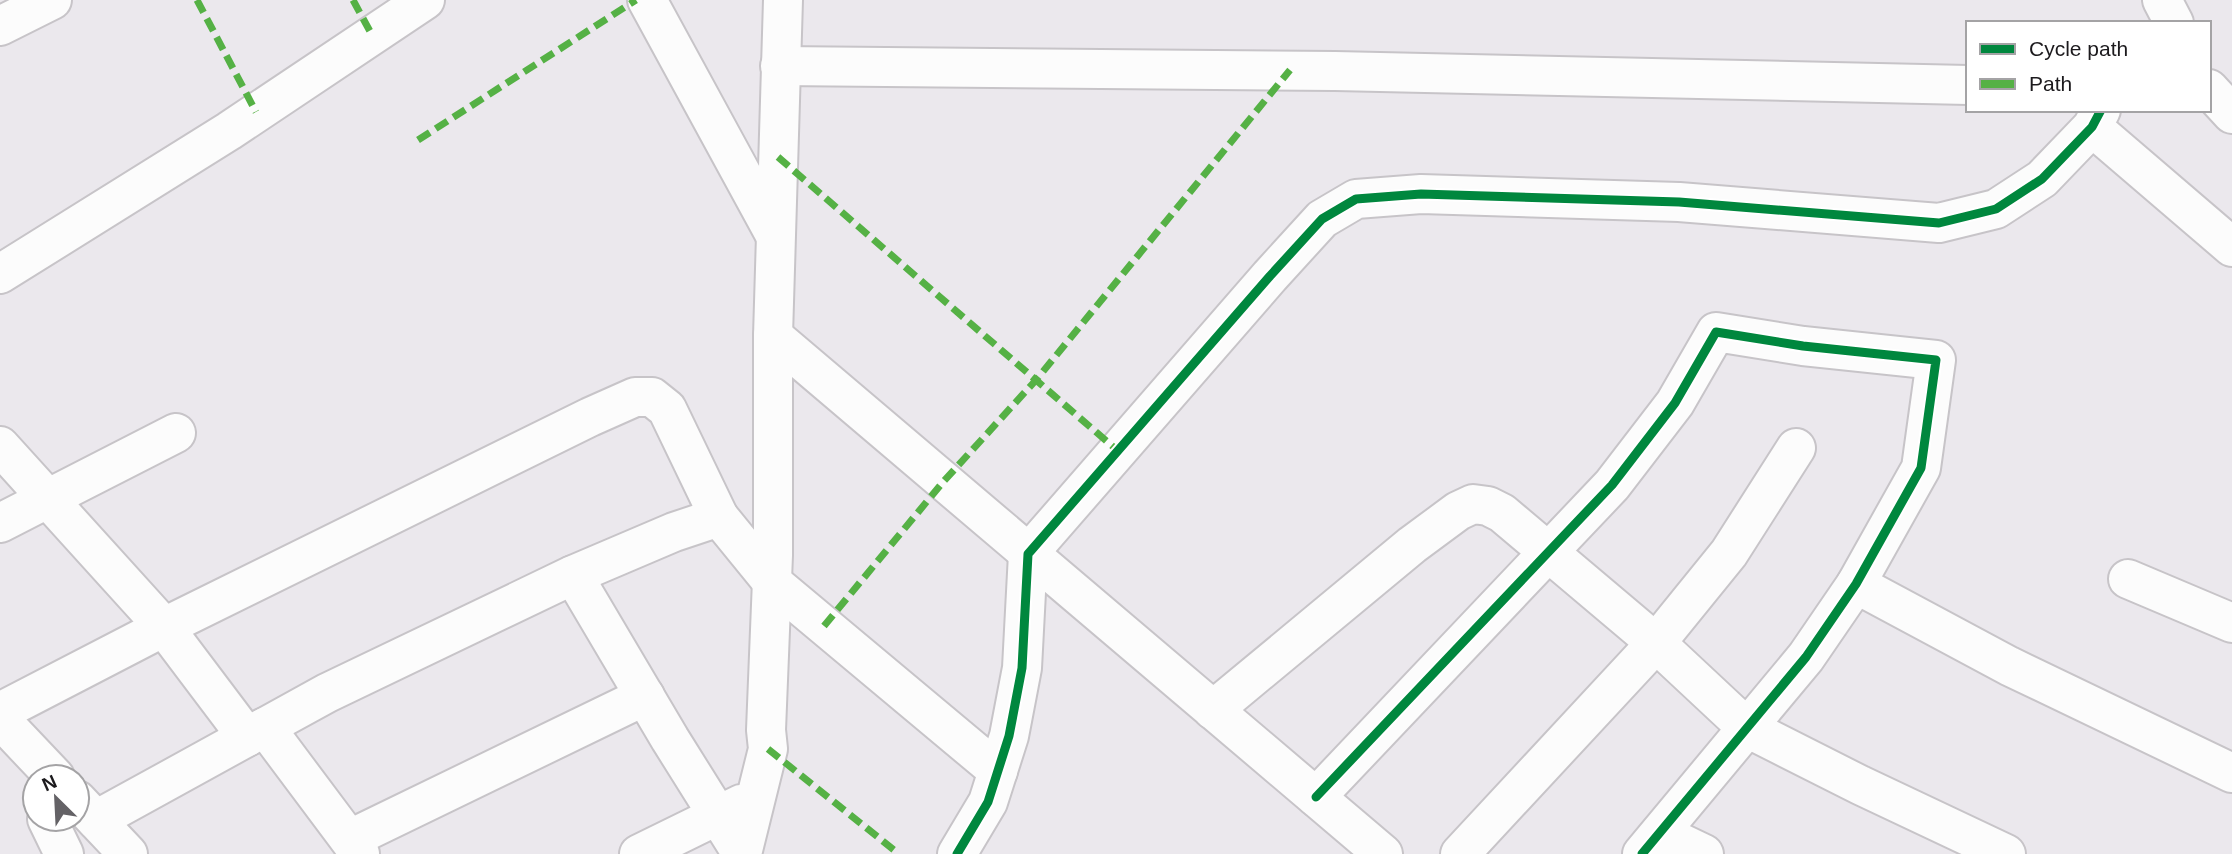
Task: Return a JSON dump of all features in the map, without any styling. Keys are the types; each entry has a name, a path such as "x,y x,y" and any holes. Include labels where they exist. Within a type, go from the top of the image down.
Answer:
{"street":[{"path":"0,26 52,0"},
{"path":"0,274 229,131 425,0"},
{"path":"647,0 776,237"},
{"path":"742,854 768,749 766,730 772,582 773,336 783,0"},
{"path":"2147,21 2157,0"},
{"path":"2162,0 2173,21"},
{"path":"780,66 1335,71 1966,85"},
{"path":"2211,91 2232,114"},
{"path":"957,854 988,802 1009,736 1022,668 1028,554 1313,228 1322,219 1356,199 1421,194 1678,202 1939,223 1996,209 2042,179 2097,118 2232,247"},
{"path":"1316,797 1612,485 1675,403 1716,332 1803,346 1936,360 1921,468 1856,584 1806,657 1651,843 1704,854"},
{"path":"773,336 1383,854"},
{"path":"0,712 164,627 577,423 635,397 652,397 667,409 719,517 772,582 998,771"},
{"path":"0,523 176,433"},
{"path":"0,446 164,627 355,846 645,696"},
{"path":"1460,854 1656,643 1729,553 1797,448"},
{"path":"1213,710 1412,545 1458,511 1473,504 1488,506 1502,513 1656,643 1747,727 1860,785 2006,854"},
{"path":"91,808 256,732 327,693 573,575 674,532 719,517"},
{"path":"573,575 742,854"},
{"path":"2128,579 2232,623"},
{"path":"1856,584 2010,666 2232,773"},
{"path":"0,721 41,763"},
{"path":"0,721 21,765"},
{"path":"639,854 755,798"},
{"path":"91,814 128,854"},
{"path":"54,833 64,854"}],"marked path":[{"path":"197,0 256,112"},
{"path":"353,0 372,35"},
{"path":"418,140 636,0"},
{"path":"824,626 943,482 1036,380 1290,70"},
{"path":"778,157 1118,451"},
{"path":"768,749 899,854"}],"cycle path":[{"path":"957,854 988,802 1009,736 1022,668 1028,554 1322,219 1356,199 1421,194 1679,202 1939,223 1996,209 2042,179 2092,127 2100,112"},
{"path":"1316,797 1612,485 1675,403 1716,332 1803,346 1936,360 1921,468 1856,584 1806,657 1642,854"}]}
